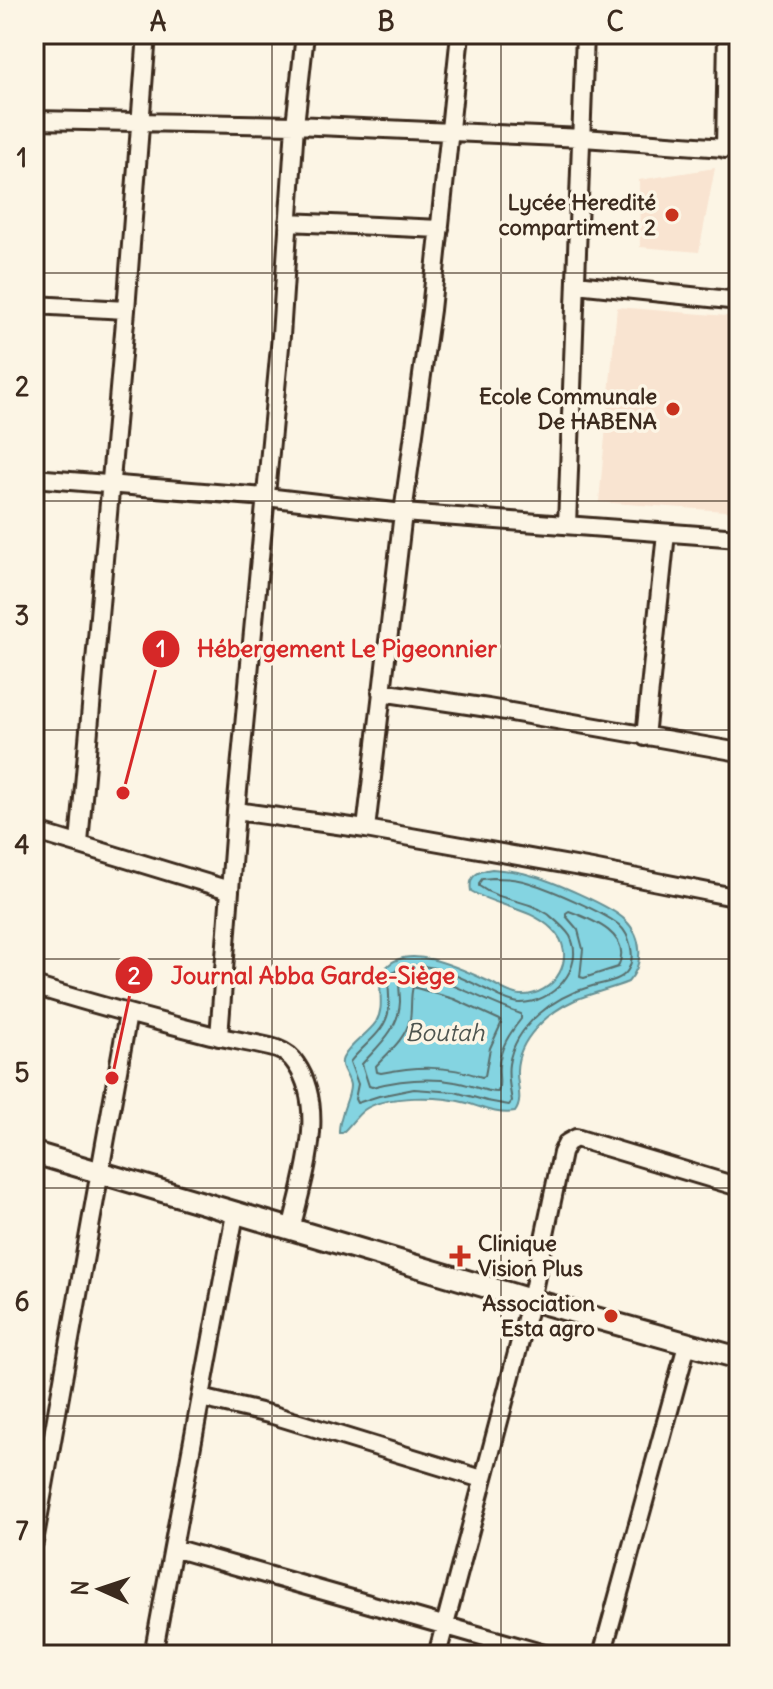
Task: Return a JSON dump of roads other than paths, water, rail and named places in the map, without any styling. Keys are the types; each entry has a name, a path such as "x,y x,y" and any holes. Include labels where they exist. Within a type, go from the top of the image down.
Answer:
{"street":[{"path":"79,843 147,34"},
{"path":"219,1037 229,890 281,336 295,125 305,34"},
{"path":"366,829 403,513 429,324 460,34"},
{"path":"567,525 585,34"},
{"path":"34,120 295,125 583,138 732,149 727,34"},
{"path":"288,222 440,229"},
{"path":"576,284 739,301"},
{"path":"34,305 126,310"},
{"path":"34,478 266,497 403,513 739,538"},
{"path":"645,737 666,533"},
{"path":"381,692 739,752"},
{"path":"236,811 366,829 739,898"},
{"path":"34,831 229,890"},
{"path":"34,986 128,1014 279,1050 291,1057 298,1067 311,1104 308,1153 291,1230"},
{"path":"34,1542 128,1014"},
{"path":"437,1655 531,1300 562,1153 568,1142 576,1138 739,1187"},
{"path":"34,1153 235,1214 739,1358"},
{"path":"153,1655 235,1214"},
{"path":"602,1655 687,1345"},
{"path":"201,1398 273,1415 482,1479"},
{"path":"173,1548 548,1655"}],"water":[{"name":"Boutah","path":"492,869 539,878 580,894 618,914 631,927 638,943 639,959 633,975 628,982 565,1005 536,1028 519,1059 519,1102 515,1112 497,1112 443,1099 400,1099 364,1110 339,1133 350,1086 342,1065 343,1058 376,1022 382,975 395,961 407,957 437,961 520,995 544,989 560,972 564,951 552,929 533,916 471,891 471,881 476,875"}],"place":[{"name":"Lycée Heredité compartiment 2","path":"672,215"},
{"name":"Ecole Communale De HABENA","path":"673,409"},
{"name":"Hébergement Le Pigeonnier","path":"123,793"},
{"name":"Journal Abba Garde-Siège","path":"112,1078"},
{"name":"Clinique Vision Plus","path":"460,1256"},
{"name":"Association Esta agro","path":"611,1316"}]}
